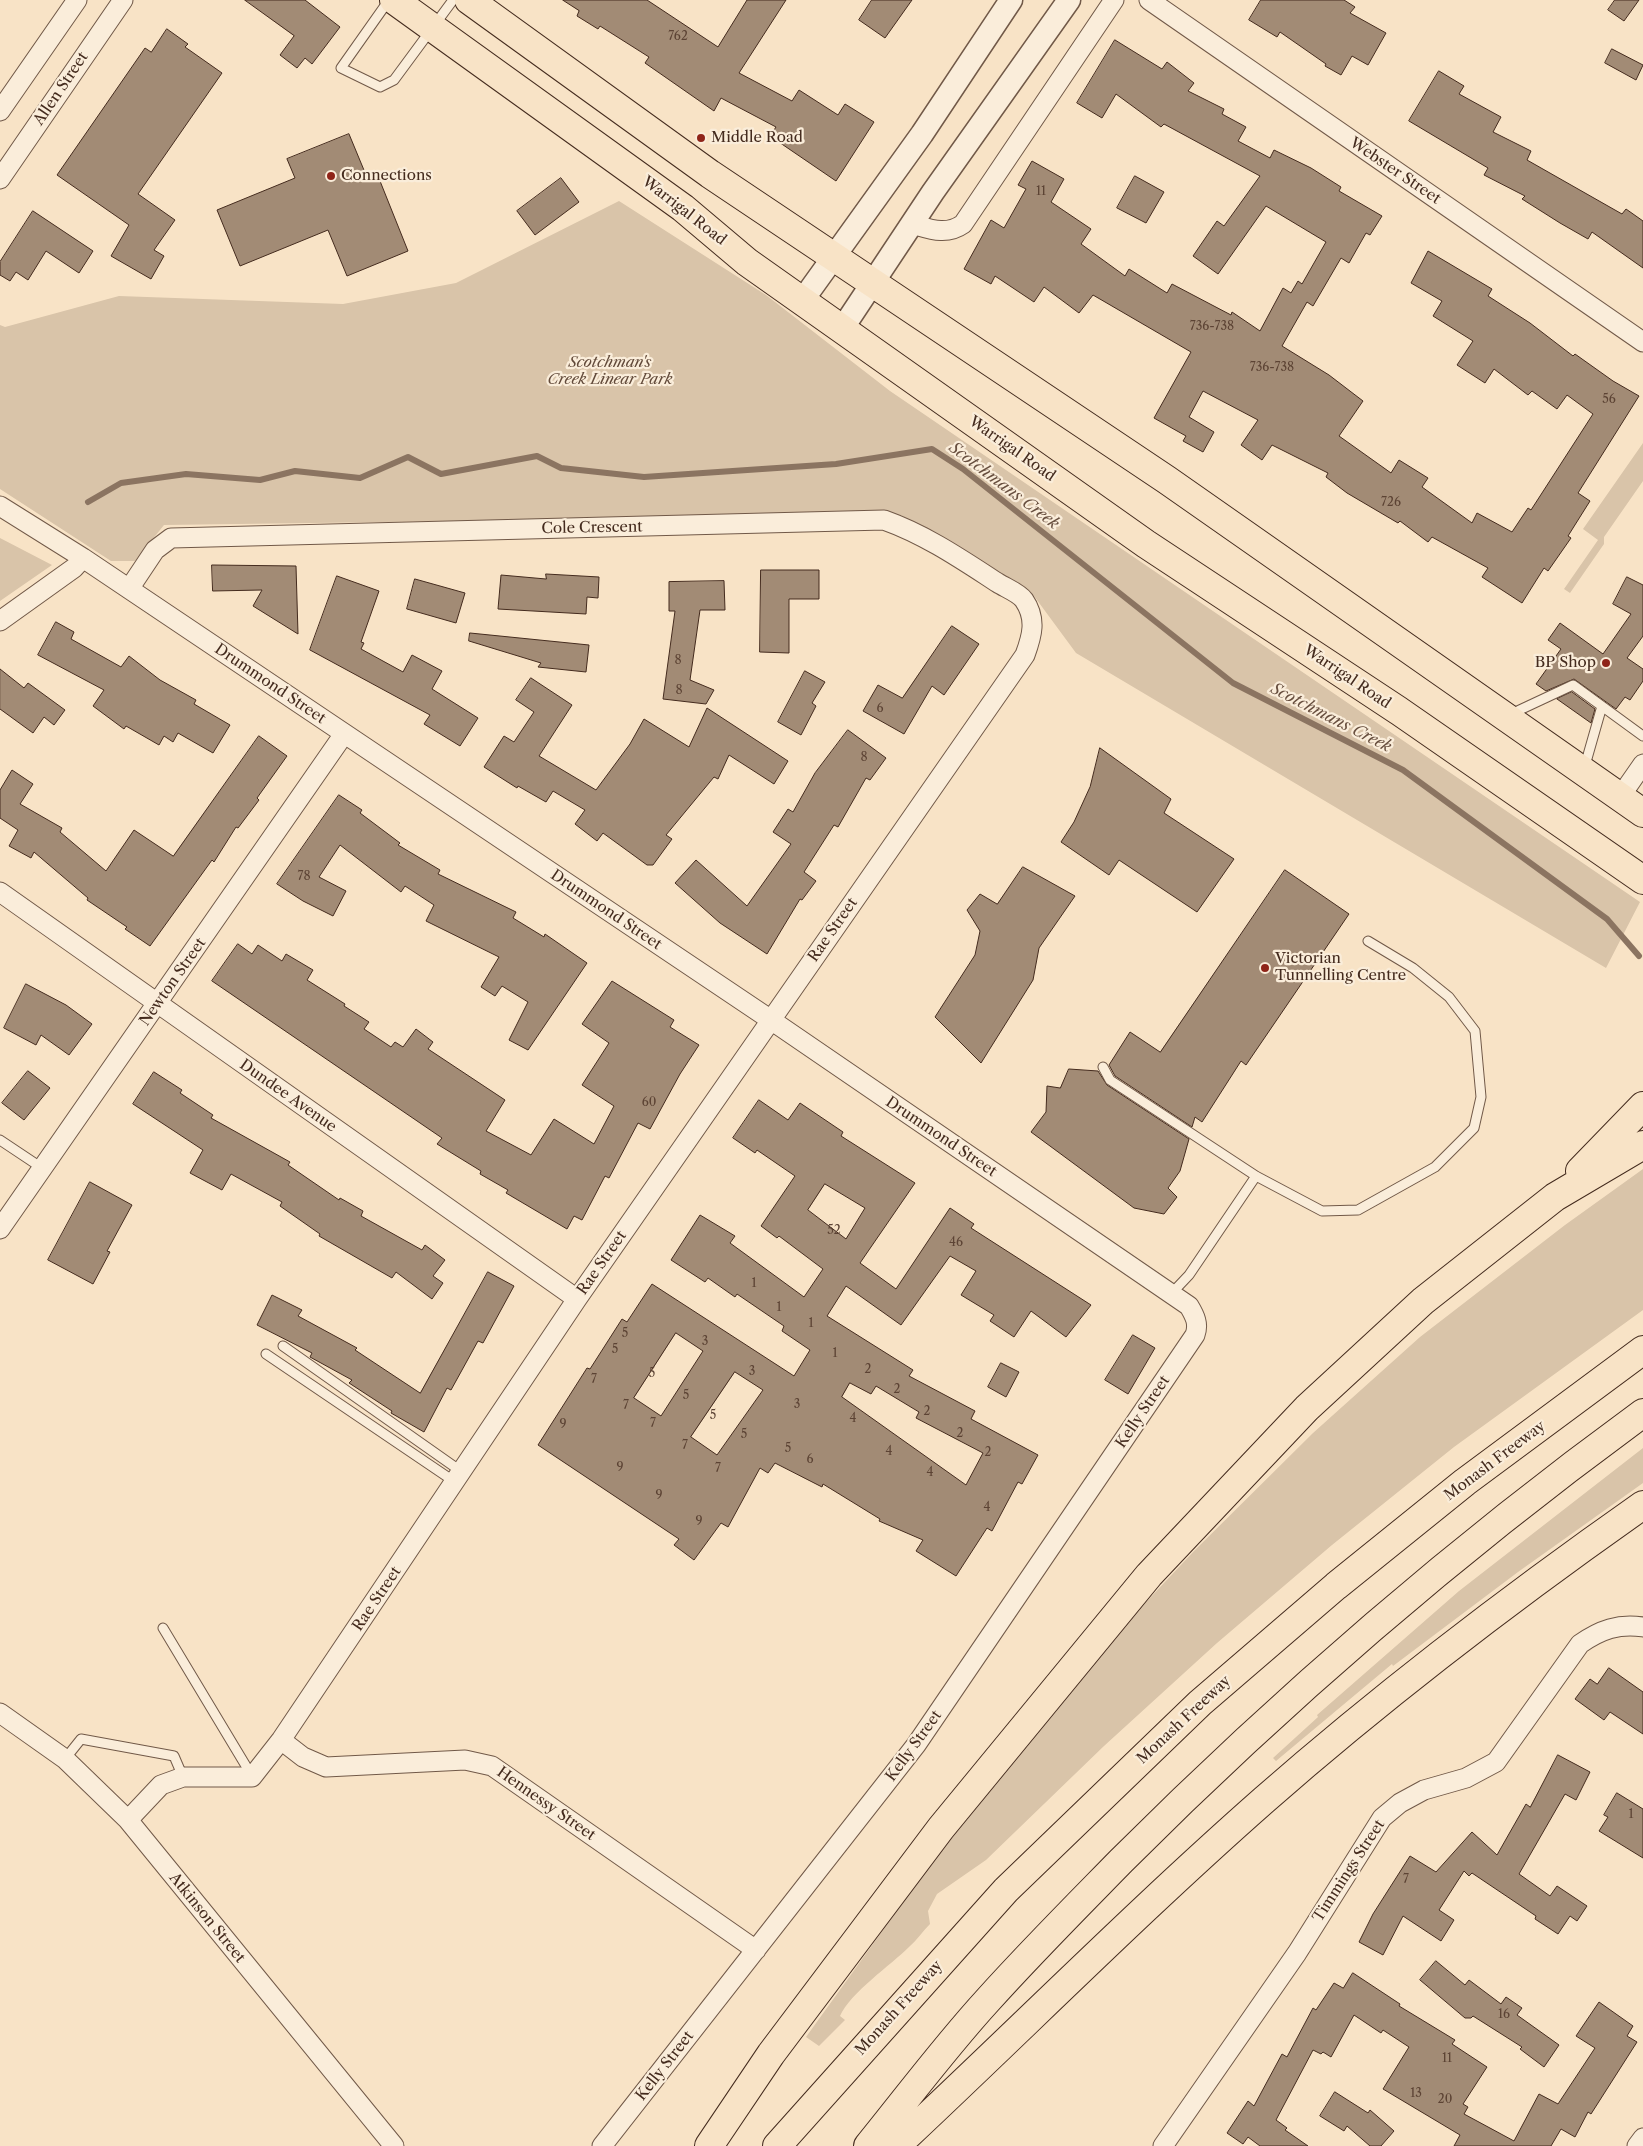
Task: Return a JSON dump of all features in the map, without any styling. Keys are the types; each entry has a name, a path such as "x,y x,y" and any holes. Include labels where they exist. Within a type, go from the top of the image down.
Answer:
{"highway":[{"name":"Warrigal Road","path":"394,0 683,208 747,262 1146,544 1399,712 1643,880"},
{"path":"469,0 702,168 1167,480 1643,813"},
{"path":"1555,1197 1643,1106"},
{"path":"709,2146 771,2054 941,1828 1149,1575 1307,1408 1423,1301 1555,1197 1643,1145"},
{"name":"Monash Freeway","path":"777,2146 1006,1890 1200,1703 1336,1586 1465,1482 1643,1350"},
{"path":"868,2146 986,2002 1057,1926 1184,1798 1342,1652 1483,1536 1643,1413"},
{"path":"896,2146 1196,1862 1348,1728 1488,1616 1643,1505"}],"street":[{"path":"0,111 77,0"},
{"name":"Allen Street","path":"0,179 123,0"},
{"path":"802,301 922,134 1011,0"},
{"path":"842,329 912,224 1069,0"},
{"path":"912,224 938,232 954,229 963,224 1114,0"},
{"name":"Webster Street","path":"1149,0 1643,342"},
{"name":"Drummond Street","path":"0,506 83,558 771,1020 1189,1306 1198,1327"},
{"name":"Cole Crescent","path":"129,589 155,550 170,538 884,520 914,531 1023,599 1032,618 1033,634"},
{"path":"0,620 74,568 83,558"},
{"name":"Rae Street","path":"252,1777 281,1740 577,1299 1025,655 1033,634"},
{"name":"Newton Street","path":"0,1228 158,1004 344,734"},
{"path":"1620,797 1643,764"},
{"name":"Dundee Avenue","path":"0,892 577,1299"},
{"name":"Kelly Street","path":"602,2146 916,1745 1195,1335 1198,1327"},
{"name":"Timmings Street","path":"1163,2146 1297,1953 1382,1818 1400,1804 1424,1790 1466,1778 1496,1762 1580,1644 1600,1631 1637,1627"},
{"name":"Atkinson Street","path":"0,1713 65,1759 128,1820 394,2146"},
{"name":"Hennessy Street","path":"281,1740 302,1757 326,1767 465,1760 492,1766 756,1950"},
{"path":"128,1820 161,1785 183,1777 252,1777"},
{"path":"1637,2146 1643,2138"}],"lane":[{"path":"390,0 342,68 380,87 394,80 434,29 453,0"},
{"path":"1505,717 1573,685 1643,736"},
{"path":"1583,772 1602,706"},
{"path":"1103,1067 1110,1080 1256,1176 1322,1211 1358,1210 1434,1167 1474,1128 1481,1097 1475,1031 1449,997 1413,968 1368,941"},
{"path":"0,1140 42,1168"},
{"path":"1171,1294 1189,1275 1256,1176"},
{"path":"283,1346 458,1477"},
{"path":"266,1354 458,1477"},
{"path":"163,1628 252,1777"},
{"path":"65,1759 81,1739 174,1756 183,1777"}],"green space":[{"name":"Scotchman's Creek Linear Park","path":"619,201 766,295 890,391 1640,902 1606,968 1076,653 1034,596 901,515 164,525 135,561 111,561 0,489 0,325 5,327 119,296 343,304 456,283"},
{"path":"1643,443 1643,481 1604,537 1604,544 1570,593 1564,589 1598,540 1583,529"},
{"path":"0,538 52,565 0,601"},
{"path":"1643,1169 1643,1310 1454,1447 1332,1545 1217,1643 1104,1746 986,1860 937,1894 928,1911 930,1924 912,1944 852,1998 840,2016 845,2020 819,2046 806,2037 940,1851 1133,1616 1194,1551 1313,1433 1420,1337 1565,1225"},
{"path":"1643,1448 1643,1483 1518,1572 1393,1666 1392,1664 1276,1761 1273,1758 1318,1717 1317,1715 1459,1591"}],"building":[{"path":"245,0 305,0 340,27 312,64 305,58 297,68 280,55 294,36"},
{"path":"563,0 647,0 718,47 747,0 786,0 739,73 792,101 799,90 838,115 845,104 874,122 836,181 770,136 776,127 721,98 714,111 645,63 649,57 600,26 598,29 577,16 579,11"},
{"path":"872,0 912,0 885,38 859,20"},
{"path":"1261,0 1344,0 1355,7 1350,13 1386,33 1368,65 1352,56 1341,75 1325,66 1326,64 1280,32 1277,37 1249,20"},
{"path":"1615,0 1639,0 1624,21 1608,10"},
{"path":"167,29 188,44 185,47 222,73 138,194 175,220 154,250 164,256 151,279 111,256 129,225 57,175 145,48 151,52"},
{"path":"1115,40 1162,69 1167,62 1194,83 1188,91 1224,109 1222,114 1246,127 1238,141 1270,158 1274,150 1311,168 1341,187 1339,191 1382,216 1370,235 1366,233 1349,263 1341,258 1313,306 1307,302 1282,346 1329,375 1363,401 1339,436 1391,473 1399,460 1428,478 1422,487 1472,523 1477,513 1512,532 1528,508 1531,510 1593,414 1567,395 1557,409 1532,391 1528,395 1494,369 1485,383 1457,365 1473,341 1433,316 1442,301 1411,283 1428,251 1492,289 1488,296 1530,323 1573,356 1575,354 1613,381 1639,396 1578,493 1590,501 1568,536 1571,538 1548,571 1544,568 1522,603 1482,577 1488,568 1432,537 1428,542 1400,521 1398,523 1347,493 1326,477 1328,473 1272,445 1262,460 1241,445 1258,420 1203,391 1189,417 1214,432 1203,452 1183,441 1186,436 1154,418 1191,352 1093,295 1079,313 1044,287 1034,302 995,276 991,284 964,269 991,220 1004,228 1026,189 1018,185 1032,161 1064,179 1051,202 1091,229 1081,244 1125,276 1129,269 1167,293 1172,284 1231,315 1232,312 1260,331 1283,288 1291,293 1298,281 1302,284 1326,242 1266,206 1218,274 1193,256 1217,221 1224,226 1260,176 1164,124 1161,127 1116,94 1102,118 1077,103"},
{"path":"1612,49 1643,65 1636,80 1605,63"},
{"path":"1439,71 1464,86 1459,94 1501,117 1493,132 1531,151 1527,160 1622,214 1626,209 1643,221 1643,268 1592,232 1588,239 1560,223 1522,199 1525,196 1484,175 1488,168 1409,121"},
{"path":"349,134 366,175 376,171 408,251 347,276 328,230 240,266 217,210 295,178 287,159"},
{"path":"1135,176 1164,192 1146,223 1117,208"},
{"path":"561,178 579,202 535,235 517,211"},
{"path":"33,211 93,251 79,273 46,251 28,280 16,272 10,281 0,275 0,262"},
{"path":"212,565 296,566 298,634 253,606 262,590 213,591"},
{"path":"761,570 819,570 819,599 789,599 789,653 760,652"},
{"path":"546,574 599,577 598,598 587,597 586,614 498,609 501,575 546,579"},
{"path":"337,576 379,591 361,642 364,643 361,649 403,672 412,655 442,671 432,689 478,718 460,746 424,724 430,715 310,650"},
{"path":"1627,577 1643,585 1643,636 1627,658 1643,669 1643,681 1630,700 1625,697 1616,709 1574,679 1546,691 1536,684 1561,649 1548,640 1560,623 1603,654 1631,614 1613,604"},
{"path":"415,579 465,593 456,623 407,609"},
{"path":"724,581 725,610 700,610 690,680 714,690 706,704 663,699 675,611 669,611 669,582"},
{"path":"56,622 74,632 71,639 121,667 129,656 160,680 196,700 194,704 230,725 213,753 178,733 173,742 164,736 159,745 126,726 124,729 93,706 104,690 38,655"},
{"path":"952,626 979,644 944,695 932,686 904,734 863,711 878,685 902,698"},
{"path":"470,633 589,645 586,672 538,667 541,663 469,641"},
{"path":"0,669 24,688 28,683 65,710 54,725 44,717 33,733 0,709"},
{"path":"805,671 825,682 812,703 816,706 801,735 778,722"},
{"path":"531,678 572,705 539,756 596,790 630,744 644,719 689,747 707,708 788,761 774,784 729,755 718,779 714,777 666,835 672,839 653,865 647,865 603,833 597,841 575,824 585,810 553,791 546,802 518,786 517,788 484,767 504,736 514,742 534,712 516,700"},
{"path":"1572,692 1595,709 1591,723 1557,699"},
{"path":"848,730 886,758 870,780 866,778 838,827 834,825 804,872 816,881 802,900 800,899 767,954 720,923 675,883 696,860 747,906 791,844 773,832 788,809 793,812 815,773"},
{"path":"259,736 287,756 257,798 259,800 238,828 236,827 214,862 212,860 150,946 125,929 127,927 87,900 88,898 34,852 31,858 9,846 18,830 0,818 0,790 12,770 33,784 20,804 62,828 60,832 106,871 134,830 173,856"},
{"path":"1100,748 1171,799 1164,813 1234,859 1197,912 1119,860 1109,875 1061,842 1074,822 1090,787"},
{"path":"339,795 362,810 360,813 400,843 398,845 440,870 438,874 516,912 513,918 544,937 545,934 587,963 528,1050 509,1040 528,1002 502,986 495,996 481,987 499,957 426,921 434,905 405,886 401,892 340,845 319,877 346,891 333,916 303,901 277,884"},
{"path":"1023,867 1075,896 1039,948 1033,980 981,1063 935,1017 975,955 980,931 967,910 980,894 997,904"},
{"name":"Victorian Tunnelling Centre","path":"1285,870 1349,914 1246,1065 1241,1061 1202,1122 1195,1117 1192,1127 1115,1076 1109,1065 1130,1032 1160,1052"},
{"path":"238,944 252,954 258,945 282,961 286,954 313,970 307,980 369,1022 364,1029 391,1047 395,1042 403,1047 416,1029 433,1042 428,1049 505,1100 486,1131 531,1155 554,1119 594,1144 614,1106 582,1085 609,1043 582,1024 612,981 674,1020 670,1027 699,1045 680,1074 650,1129 638,1123 609,1178 605,1176 582,1220 574,1216 567,1229 506,1193 508,1190 480,1174 481,1171 437,1144 442,1138 212,981"},
{"path":"26,984 66,1005 92,1024 69,1055 41,1035 36,1045 4,1028"},
{"path":"1069,1069 1098,1071 1107,1085 1189,1139 1180,1171 1168,1188 1177,1197 1164,1214 1134,1208 1031,1132 1046,1112 1047,1086 1060,1088"},
{"path":"28,1071 50,1088 24,1120 2,1103"},
{"path":"154,1072 182,1090 180,1093 213,1115 211,1118 290,1162 288,1165 339,1200 340,1198 363,1211 361,1216 422,1250 425,1245 445,1260 433,1276 443,1283 432,1299 396,1272 392,1278 319,1236 320,1234 280,1206 282,1202 231,1174 222,1190 190,1173 203,1150 133,1104"},
{"path":"759,1100 788,1120 800,1103 843,1132 841,1136 915,1183 860,1263 896,1289 950,1208 974,1224 971,1228 1091,1305 1066,1337 1031,1311 1014,1337 990,1321 994,1315 961,1295 976,1271 950,1256 901,1325 846,1286 827,1316 913,1370 909,1376 975,1411 971,1419 1038,1455 1022,1484 1018,1482 992,1531 987,1528 956,1576 916,1551 923,1540 879,1521 880,1519 823,1484 822,1487 775,1463 768,1473 760,1468 728,1527 721,1523 694,1560 674,1545 679,1539 538,1445 587,1368 590,1369 622,1319 627,1322 652,1284 794,1376 810,1350 782,1331 784,1326 737,1294 735,1297 708,1278 705,1282 671,1260 700,1215 735,1236 730,1243 804,1297 823,1269 779,1236 777,1238 761,1226 795,1176 757,1150 755,1153 733,1138","holes":["825,1184 865,1208 846,1239 808,1210","676,1333 703,1351 661,1416 634,1398","735,1372 763,1390 717,1455 691,1437","850,1383 871,1394 876,1386 919,1412 916,1418 983,1453 966,1485 842,1397"]},
{"path":"90,1182 132,1205 107,1251 110,1252 93,1284 48,1260"},
{"path":"488,1272 514,1286 483,1343 478,1341 451,1390 447,1388 424,1432 391,1413 392,1411 349,1383 352,1380 310,1357 312,1353 257,1325 272,1295 302,1310 298,1316 357,1348 355,1350 420,1393"},
{"path":"1133,1335 1155,1348 1128,1394 1105,1380"},
{"path":"1001,1363 1019,1372 1006,1397 988,1387"},
{"path":"1609,1668 1643,1692 1643,1734 1610,1712 1604,1720 1575,1699 1590,1679 1597,1684"},
{"path":"1558,1755 1590,1772 1576,1800 1565,1794 1519,1874 1550,1896 1557,1886 1587,1906 1577,1921 1570,1916 1558,1934 1535,1919 1536,1916 1472,1873 1469,1876 1464,1871 1439,1910 1454,1920 1441,1941 1403,1916 1383,1955 1359,1942 1373,1914 1410,1856 1436,1872 1472,1832 1497,1855 1526,1804 1530,1807"},
{"path":"1617,1793 1643,1809 1643,1858 1599,1831 1608,1817 1604,1815"},
{"path":"1436,1961 1465,1985 1469,1980 1501,2004 1506,1997 1522,2008 1517,2015 1559,2045 1544,2067 1520,2049 1522,2047 1473,2016 1465,2018 1420,1980"},
{"path":"1353,1973 1400,2004 1399,2006 1455,2040 1452,2044 1487,2067 1463,2104 1468,2107 1464,2114 1514,2141 1539,2094 1558,2104 1595,2048 1576,2036 1599,2002 1633,2026 1627,2036 1637,2042 1591,2114 1588,2112 1575,2137 1561,2129 1551,2146 1454,2146 1460,2135 1383,2089 1409,2047 1383,2030 1381,2033 1354,2015 1331,2057 1323,2052 1321,2054 1313,2050 1276,2120 1287,2128 1285,2130 1308,2146 1260,2146 1248,2137 1243,2144 1227,2133 1248,2101 1254,2106 1282,2054 1287,2057 1313,2008 1316,2010 1334,1983 1343,1988"},
{"path":"1335,2092 1368,2113 1370,2110 1394,2131 1381,2146 1370,2146 1347,2126 1344,2131 1320,2116"}],"waterway":[{"name":"Scotchmans Creek","path":"88,502 121,483 186,474 260,480 295,471 360,478 408,457 441,474 537,456 561,468 644,477 836,464 932,449 963,469 1233,683 1403,770 1607,919 1639,956"}],"place":[{"name":"Middle Road","path":"701,138"},
{"name":"Connections","path":"331,176"},
{"name":"BP Shop","path":"1606,663"},
{"name":"Victorian Tunnelling Centre","path":"1265,968"}]}
